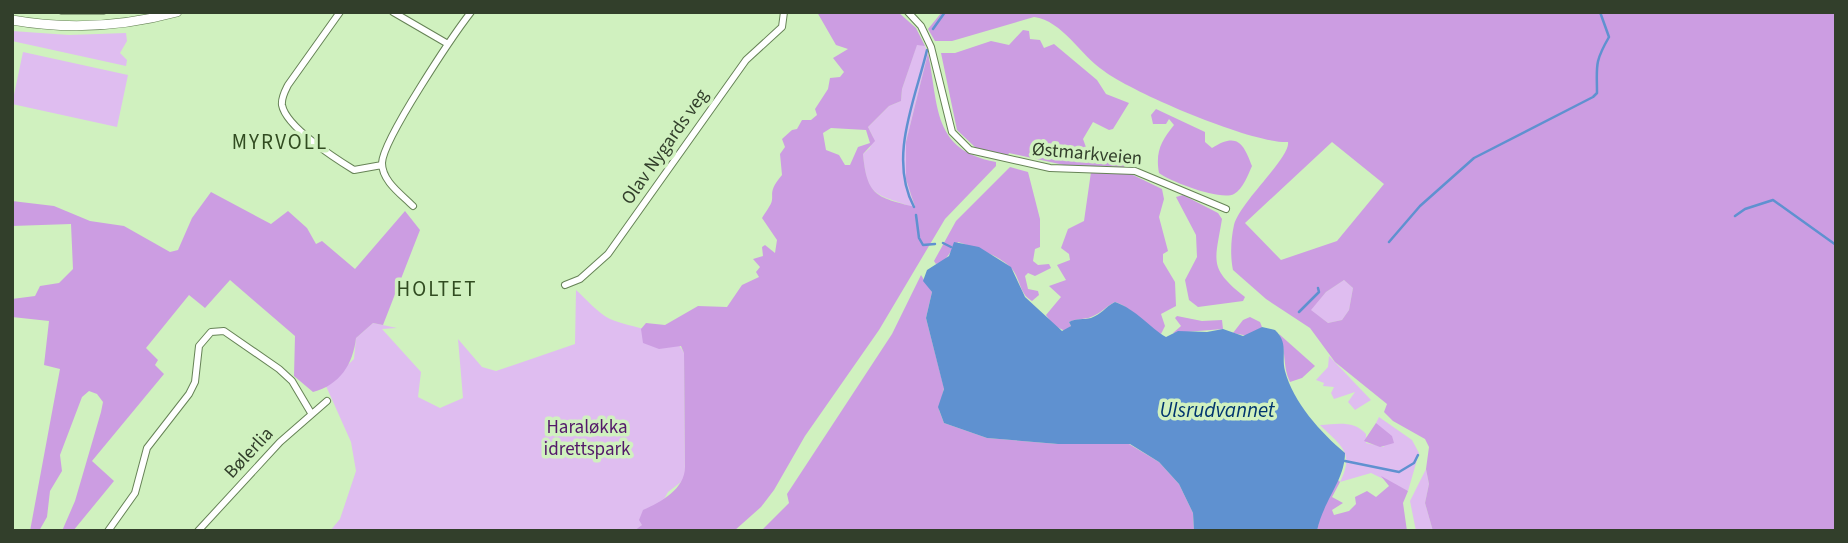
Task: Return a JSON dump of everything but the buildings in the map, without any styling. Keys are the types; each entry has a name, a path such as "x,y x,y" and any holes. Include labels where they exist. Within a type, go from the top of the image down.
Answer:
{"main road":[{"path":"12,20 81,27 124,24 177,12"}],"street":[{"path":"340,12 288,85 282,107 293,124 354,170 382,164"},
{"path":"393,12 448,44"},
{"path":"413,206 388,182 382,164 396,131 448,44 471,12"},
{"name":"Østmarkveien","path":"908,12 921,26 931,47 952,132 959,143 970,150 1050,168 1135,171 1226,209"},
{"name":"Olav Nygards veg","path":"565,285 580,279 608,254 746,60 779,30 785,16"},
{"path":"108,531 135,493 147,447 189,394 195,382 199,346 211,331 224,331 279,369 292,381 311,413"},
{"name":"Bølerlia","path":"198,531 311,413 327,401"}],"green space":[{"path":"12,31 69,35 126,33 127,41 120,53 127,60 126,66 12,41"},
{"path":"917,44 925,46 928,53 906,142 906,179 915,208 882,196 871,187 863,154 870,148 873,137 868,127 889,106 901,101 902,89"},
{"path":"23,52 128,75 117,127 12,104"},
{"path":"1344,280 1353,288 1349,310 1342,320 1328,323 1310,310 1326,292"},
{"name":"Haraløkka idrettspark","path":"576,290 610,319 671,339 684,353 685,479 668,492 662,503 651,507 640,529 330,531 340,519 356,471 351,442 326,386 354,359 356,338 373,323 397,328 382,329 421,372 418,397 440,408 463,398 458,339 482,367 496,371 575,344"},
{"path":"1329,356 1371,400 1355,410 1348,402 1355,392 1334,399 1331,393 1334,387 1323,386 1324,383 1316,380 1328,367"},
{"path":"1379,417 1412,440 1419,453 1408,491 1371,473 1340,482 1346,463 1344,450 1320,425 1345,424 1356,427 1366,434 1366,443 1384,447 1376,423"},
{"path":"1426,469 1429,484 1425,503 1433,531 1416,531 1410,501"}],"shaded area":[{"path":"817,12 898,12 916,28 925,46 917,45 902,89 901,101 889,106 868,127 875,141 863,154 867,179 876,193 915,207 906,179 906,142 928,53 937,108 949,136 960,148 996,162 996,166 945,219 879,330 805,436 761,507 734,531 634,531 642,525 639,520 643,510 664,499 681,482 685,467 684,353 681,346 659,349 643,343 641,329 646,323 665,325 698,306 727,307 742,285 759,277 756,272 760,267 753,259 763,256 762,247 765,245 775,253 777,240 762,218 771,203 774,187 782,175 780,154 785,147 782,139 797,129 802,120 811,120 817,115 815,109 828,89 830,78 840,77 844,72 833,58 848,49 836,45","holes":["831,128 866,130 870,143 858,147 850,165 845,165 839,155 826,150 823,133"]},
{"path":"942,12 1836,12 1836,531 1433,531 1425,503 1429,484 1426,469 1429,447 1425,439 1393,421 1384,412 1387,404 1335,362 1310,328 1266,299 1233,270 1232,236 1238,215 1282,158 1288,142 1249,135 1222,126 1140,92 1104,71 1063,32 1044,20 1034,17 952,41 935,41 928,29","holes":["1332,142 1384,184 1337,241 1281,260 1245,223","1344,280 1353,288 1349,310 1342,320 1328,323 1311,310 1326,292"]},
{"path":"1023,30 1029,31 1030,39 1040,40 1044,48 1054,44 1097,80 1106,94 1129,103 1113,129 1109,130 1093,122 1083,139 1087,150 1112,161 1123,160 1124,167 1064,165 1009,153 1007,157 976,148 957,130 941,53 955,53 991,41 1009,45"},
{"path":"1156,109 1205,132 1205,142 1212,148 1228,141 1239,143 1243,147 1252,166 1237,192 1228,195 1208,193 1159,173 1160,146 1174,125 1169,119 1166,124 1153,124 1151,115"},
{"path":"1010,167 1028,172 1040,219 1040,247 1035,249 1033,261 1038,265 1049,264 1051,268 1035,276 1028,273 1025,276 1028,289 1038,291 1039,295 1032,301 1022,291 1012,269 979,249 958,242 944,261 936,264 934,261 956,221"},
{"path":"1091,172 1131,174 1162,189 1164,199 1159,217 1168,251 1163,254 1163,262 1175,282 1176,306 1161,314 1165,326 1161,334 1151,329 1129,309 1115,302 1095,315 1069,322 1071,326 1065,331 1053,325 1046,315 1061,297 1049,286 1066,280 1057,265 1070,260 1069,254 1061,248 1068,229 1084,221"},
{"path":"211,192 271,224 288,211 307,228 316,244 322,241 355,269 405,211 420,230 383,325 373,323 356,338 352,356 344,372 331,384 313,392 294,376 295,336 230,280 205,308 189,295 146,348 158,360 155,365 164,374 92,461 114,481 73,531 62,531 75,501 103,402 97,394 89,391 82,397 60,455 62,471 50,491 47,517 39,531 30,531 60,369 44,365 49,321 12,317 12,299 35,296 40,286 59,283 73,269 71,224 12,226 12,201 54,206 90,221 124,226 170,252 178,250 192,218"},
{"path":"1183,195 1218,213 1222,219 1217,263 1225,279 1245,297 1243,301 1198,307 1189,300 1185,280 1197,257 1196,235 1176,197"},
{"path":"921,275 932,292 926,318 944,388 939,410 944,423 987,438 1058,444 1129,444 1159,462 1179,484 1193,513 1194,531 761,531 789,503 787,494 892,334"},
{"path":"1177,316 1202,321 1222,320 1223,329 1173,333 1181,326 1175,318"},
{"path":"1250,317 1260,322 1262,327 1248,336 1233,333 1243,320"},
{"path":"1279,334 1315,366 1302,378 1290,382"},
{"path":"1376,423 1392,436 1394,443 1380,447 1364,441"},
{"path":"1381,476 1408,491 1403,503 1407,531 1317,531 1321,511 1338,480 1340,482 1332,497 1343,503 1332,510 1334,515 1349,511 1356,504 1355,497 1367,491 1376,497 1389,486"}],"water":[{"name":"Ulsrudvannet","path":"954,242 979,247 1011,267 1025,297 1062,331 1071,326 1069,322 1095,316 1115,302 1130,309 1166,337 1178,331 1207,332 1223,329 1243,336 1262,327 1275,330 1282,340 1285,371 1294,394 1318,426 1345,453 1338,482 1317,531 1194,531 1193,513 1179,484 1159,462 1130,444 1058,444 987,438 944,423 938,407 944,389 926,318 932,292 923,281 927,270 949,256"}],"waterway":[{"path":"933,29 945,12"},
{"path":"1389,242 1420,206 1474,158 1597,93 1597,65 1609,37 1600,12"},
{"path":"914,207 903,169 904,149 906,129 927,50"},
{"path":"1735,216 1745,209 1773,200 1836,245"},
{"path":"916,215 919,238 923,245 935,244"},
{"path":"943,243 951,247"},
{"path":"1299,312 1319,292 1318,288"},
{"path":"1345,461 1399,472 1414,463 1418,455"}],"railway":[{"path":"61,12 104,12"}],"district":[{"name":"MYRVOLL","path":"280,142"},
{"name":"HOLTET","path":"437,289"}]}
